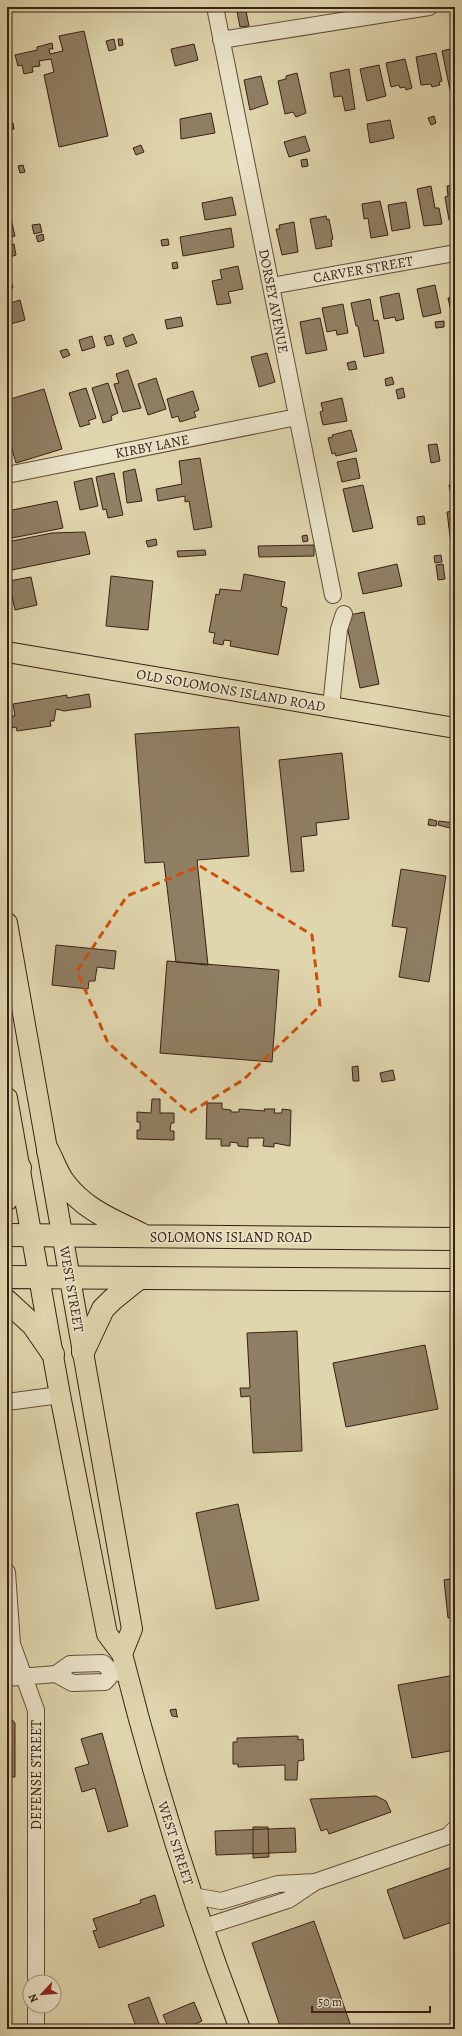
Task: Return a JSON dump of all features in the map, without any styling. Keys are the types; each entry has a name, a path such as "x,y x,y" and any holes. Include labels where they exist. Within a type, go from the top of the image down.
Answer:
{"highway":[{"path":"48,1151 62,1180 75,1196 86,1206 146,1237"},
{"path":"7,1199 20,1168"},
{"name":"SOLOMONS ISLAND ROAD","path":"7,1235 455,1239"},
{"path":"7,1277 455,1280"},
{"path":"83,1352 103,1309 138,1279"},
{"path":"7,1301 33,1325 53,1354"}],"main road":[{"name":"OLD SOLOMONS ISLAND ROAD","path":"8,653 455,728"},
{"name":"WEST STREET","path":"7,923 132,1629 121,1666"},
{"name":"WEST STREET","path":"8,1104 60,1395 106,1634 121,1666 193,1896 240,2029"}],"street":[{"name":"DORSEY AVENUE","path":"215,7 333,595"},
{"path":"221,40 428,7"},
{"name":"CARVER STREET","path":"271,286 455,253"},
{"name":"KIRBY LANE","path":"7,476 297,417"},
{"path":"331,707 339,629 344,614"},
{"path":"7,1402 60,1395"},
{"name":"DEFENSE STREET","path":"7,1572 12,1644 36,1710 36,1974"},
{"path":"7,1678 56,1674 70,1664 103,1663 121,1666"},
{"path":"204,1927 288,1900 315,1882 453,1834"},
{"path":"193,1896 221,1901 278,1884 315,1882"},
{"path":"36,2014 36,2029"}],"highlighted area":[{"path":"200,866 312,935 320,1006 243,1080 189,1113 108,1043 77,971 127,896"}],"building":[{"path":"246,11 249,26 240,27 237,12"},
{"path":"84,31 108,136 59,147 44,75 54,72 51,59 39,61 40,66 32,67 33,72 24,74 22,65 18,66 15,55 37,50 37,47 52,43 53,49 49,49 50,54 63,51 59,36"},
{"path":"114,39 116,49 109,51 106,41"},
{"path":"118,39 122,39 123,45 119,46"},
{"path":"194,44 198,60 175,66 171,49"},
{"path":"455,48 455,94 451,95 442,51"},
{"path":"436,53 442,81 439,82 440,85 432,87 431,84 421,85 416,57"},
{"path":"405,59 412,88 406,90 405,87 400,88 399,85 391,87 386,63"},
{"path":"379,65 386,96 367,101 360,69"},
{"path":"349,69 355,109 345,111 342,96 334,97 330,73"},
{"path":"297,73 306,113 296,117 293,112 285,114 278,81 286,79 286,76"},
{"path":"261,76 268,104 250,110 244,80"},
{"path":"211,113 215,133 181,139 180,119"},
{"path":"434,116 436,123 431,125 428,118"},
{"path":"390,120 394,138 370,143 367,124"},
{"path":"13,123 14,129 7,131 7,124"},
{"path":"305,136 310,151 289,157 284,142"},
{"path":"141,145 144,152 136,155 133,148"},
{"path":"307,159 308,166 302,167 301,160"},
{"path":"23,165 25,172 20,173 18,166"},
{"path":"455,185 455,219 449,220 445,197 448,196 447,186"},
{"path":"431,186 435,208 439,208 442,224 424,226 417,189"},
{"path":"232,197 236,215 205,220 202,203"},
{"path":"380,201 388,235 371,238 368,218 364,219 362,204"},
{"path":"406,202 410,228 392,231 388,205"},
{"path":"10,215 15,236 7,238 7,216"},
{"path":"326,216 327,220 329,219 333,239 331,240 332,246 316,249 310,219"},
{"path":"294,222 298,252 282,255 276,229 280,229 279,225"},
{"path":"40,224 42,232 34,234 32,225"},
{"path":"231,228 234,247 183,256 180,237"},
{"path":"43,234 44,240 38,242 36,236"},
{"path":"168,239 169,245 162,246 161,240"},
{"path":"14,244 16,255 10,257 11,262 7,263 7,246"},
{"path":"177,262 178,268 173,269 172,263"},
{"path":"238,266 243,289 228,292 231,303 217,305 212,281 222,279 220,270"},
{"path":"9,274 13,288 7,290 7,275"},
{"path":"435,285 441,313 423,317 417,289"},
{"path":"399,293 404,319 396,321 395,317 384,319 380,297"},
{"path":"455,297 455,310 451,311 448,298"},
{"path":"370,299 374,321 378,320 384,353 364,357 358,326 356,326 351,303"},
{"path":"20,300 25,320 7,325 7,304"},
{"path":"343,304 348,333 337,335 336,330 327,332 322,308"},
{"path":"181,317 183,326 167,329 165,320"},
{"path":"320,318 327,350 306,354 300,322"},
{"path":"444,321 444,327 436,328 435,322"},
{"path":"133,334 137,343 126,347 123,338"},
{"path":"111,335 114,344 107,346 104,337"},
{"path":"92,336 95,347 82,351 79,340"},
{"path":"67,349 70,355 63,358 60,351"},
{"path":"267,353 275,382 259,387 251,357"},
{"path":"355,361 357,369 349,370 347,363"},
{"path":"128,370 141,408 123,412 114,384 119,383 116,374"},
{"path":"392,377 394,384 386,386 385,379"},
{"path":"156,378 166,409 148,415 138,384"},
{"path":"108,383 118,413 111,416 112,420 103,423 92,388"},
{"path":"86,388 96,418 88,421 90,424 80,427 69,393"},
{"path":"403,388 405,397 398,399 396,390"},
{"path":"44,389 62,449 16,463 7,432 7,400"},
{"path":"193,391 199,410 194,412 196,417 180,422 178,416 172,418 167,399"},
{"path":"342,398 347,421 323,425 320,412 323,411 321,403"},
{"path":"351,430 357,451 336,456 335,453 332,454 328,438 333,437 332,435"},
{"path":"437,444 440,461 431,463 428,445"},
{"path":"200,458 212,527 194,530 189,501 185,502 185,496 158,501 156,489 182,484 179,461"},
{"path":"356,458 360,478 342,482 337,462"},
{"path":"135,469 142,501 127,503 123,472"},
{"path":"114,473 123,515 108,518 106,509 103,510 96,477"},
{"path":"92,478 98,506 80,510 74,482"},
{"path":"455,484 455,543 451,544 447,512 454,511 449,485"},
{"path":"363,485 373,528 353,532 343,489"},
{"path":"57,501 63,528 7,539 7,511"},
{"path":"424,516 425,524 418,525 417,517"},
{"path":"85,532 90,554 7,571 7,542 52,533"},
{"path":"307,535 308,541 303,542 302,536"},
{"path":"156,539 157,545 148,547 146,541"},
{"path":"314,545 314,556 259,557 258,546"},
{"path":"205,550 206,555 178,557 177,551"},
{"path":"441,555 442,562 435,563 434,556"},
{"path":"397,564 402,586 363,594 358,573"},
{"path":"443,564 445,579 438,580 436,565"},
{"path":"244,574 285,582 281,606 287,608 278,655 230,646 231,641 224,640 223,645 213,643 215,633 209,632 216,594 219,595 220,589 241,591"},
{"path":"111,576 153,581 148,630 106,626"},
{"path":"31,577 37,605 15,610 9,581"},
{"path":"364,612 379,684 360,688 345,616"},
{"path":"89,694 91,707 64,711 56,709 54,721 50,721 51,726 17,731 16,727 11,728 9,716 15,716 13,704 67,695 67,698"},
{"path":"239,727 249,856 197,860 208,965 176,962 164,862 145,863 135,734"},
{"path":"342,753 349,819 316,823 317,835 301,837 304,871 291,872 279,760"},
{"path":"429,819 437,821 436,826 428,825"},
{"path":"439,821 455,823 454,829 438,825"},
{"path":"401,869 446,876 429,982 399,977 407,928 392,926"},
{"path":"56,945 116,951 114,969 97,967 95,981 89,981 88,989 52,985"},
{"path":"167,961 279,970 272,1062 160,1053"},
{"path":"358,1066 359,1081 353,1081 352,1067"},
{"path":"393,1070 395,1080 382,1082 380,1073"},
{"path":"152,1099 160,1099 160,1113 174,1113 174,1123 171,1123 170,1131 174,1131 174,1140 137,1139 137,1130 140,1130 140,1122 137,1122 137,1112 151,1113"},
{"path":"207,1103 222,1103 222,1109 231,1110 231,1112 239,1112 239,1109 265,1111 264,1109 275,1109 274,1113 282,1113 282,1109 291,1110 290,1146 274,1143 274,1147 263,1146 264,1138 248,1138 248,1147 238,1146 238,1143 230,1142 230,1146 221,1146 221,1139 206,1139"},
{"path":"297,1331 302,1451 253,1453 250,1396 241,1397 240,1388 250,1388 247,1333"},
{"path":"425,1345 438,1409 346,1427 333,1363"},
{"path":"238,1504 259,1600 216,1609 196,1513"},
{"path":"455,1578 455,1617 448,1618 444,1580"},
{"path":"455,1675 455,1750 412,1758 398,1685"},
{"path":"176,1709 178,1717 172,1716 170,1710"},
{"path":"7,1714 15,1723 15,1777 7,1777"},
{"path":"102,1733 128,1826 108,1832 95,1788 82,1792 75,1768 89,1764 81,1739"},
{"path":"298,1736 298,1740 303,1739 304,1760 298,1761 297,1780 285,1780 285,1765 238,1767 238,1764 233,1764 233,1742 237,1742 237,1738"},
{"path":"376,1796 386,1801 391,1812 329,1834 327,1829 321,1831 310,1799"},
{"path":"253,1827 268,1827 269,1857 253,1858"},
{"path":"295,1828 296,1852 216,1855 215,1831"},
{"path":"9,1840 11,1863 7,1863 7,1841"},
{"path":"455,1866 455,1921 404,1939 387,1890"},
{"path":"155,1895 164,1926 99,1948 93,1931 97,1930 93,1919 141,1903 140,1900"},
{"path":"314,1921 352,2029 281,2029 252,1943"},
{"path":"149,1997 161,2029 137,2029 128,2005"},
{"path":"194,2002 202,2021 183,2029 169,2029 163,2015"}]}
